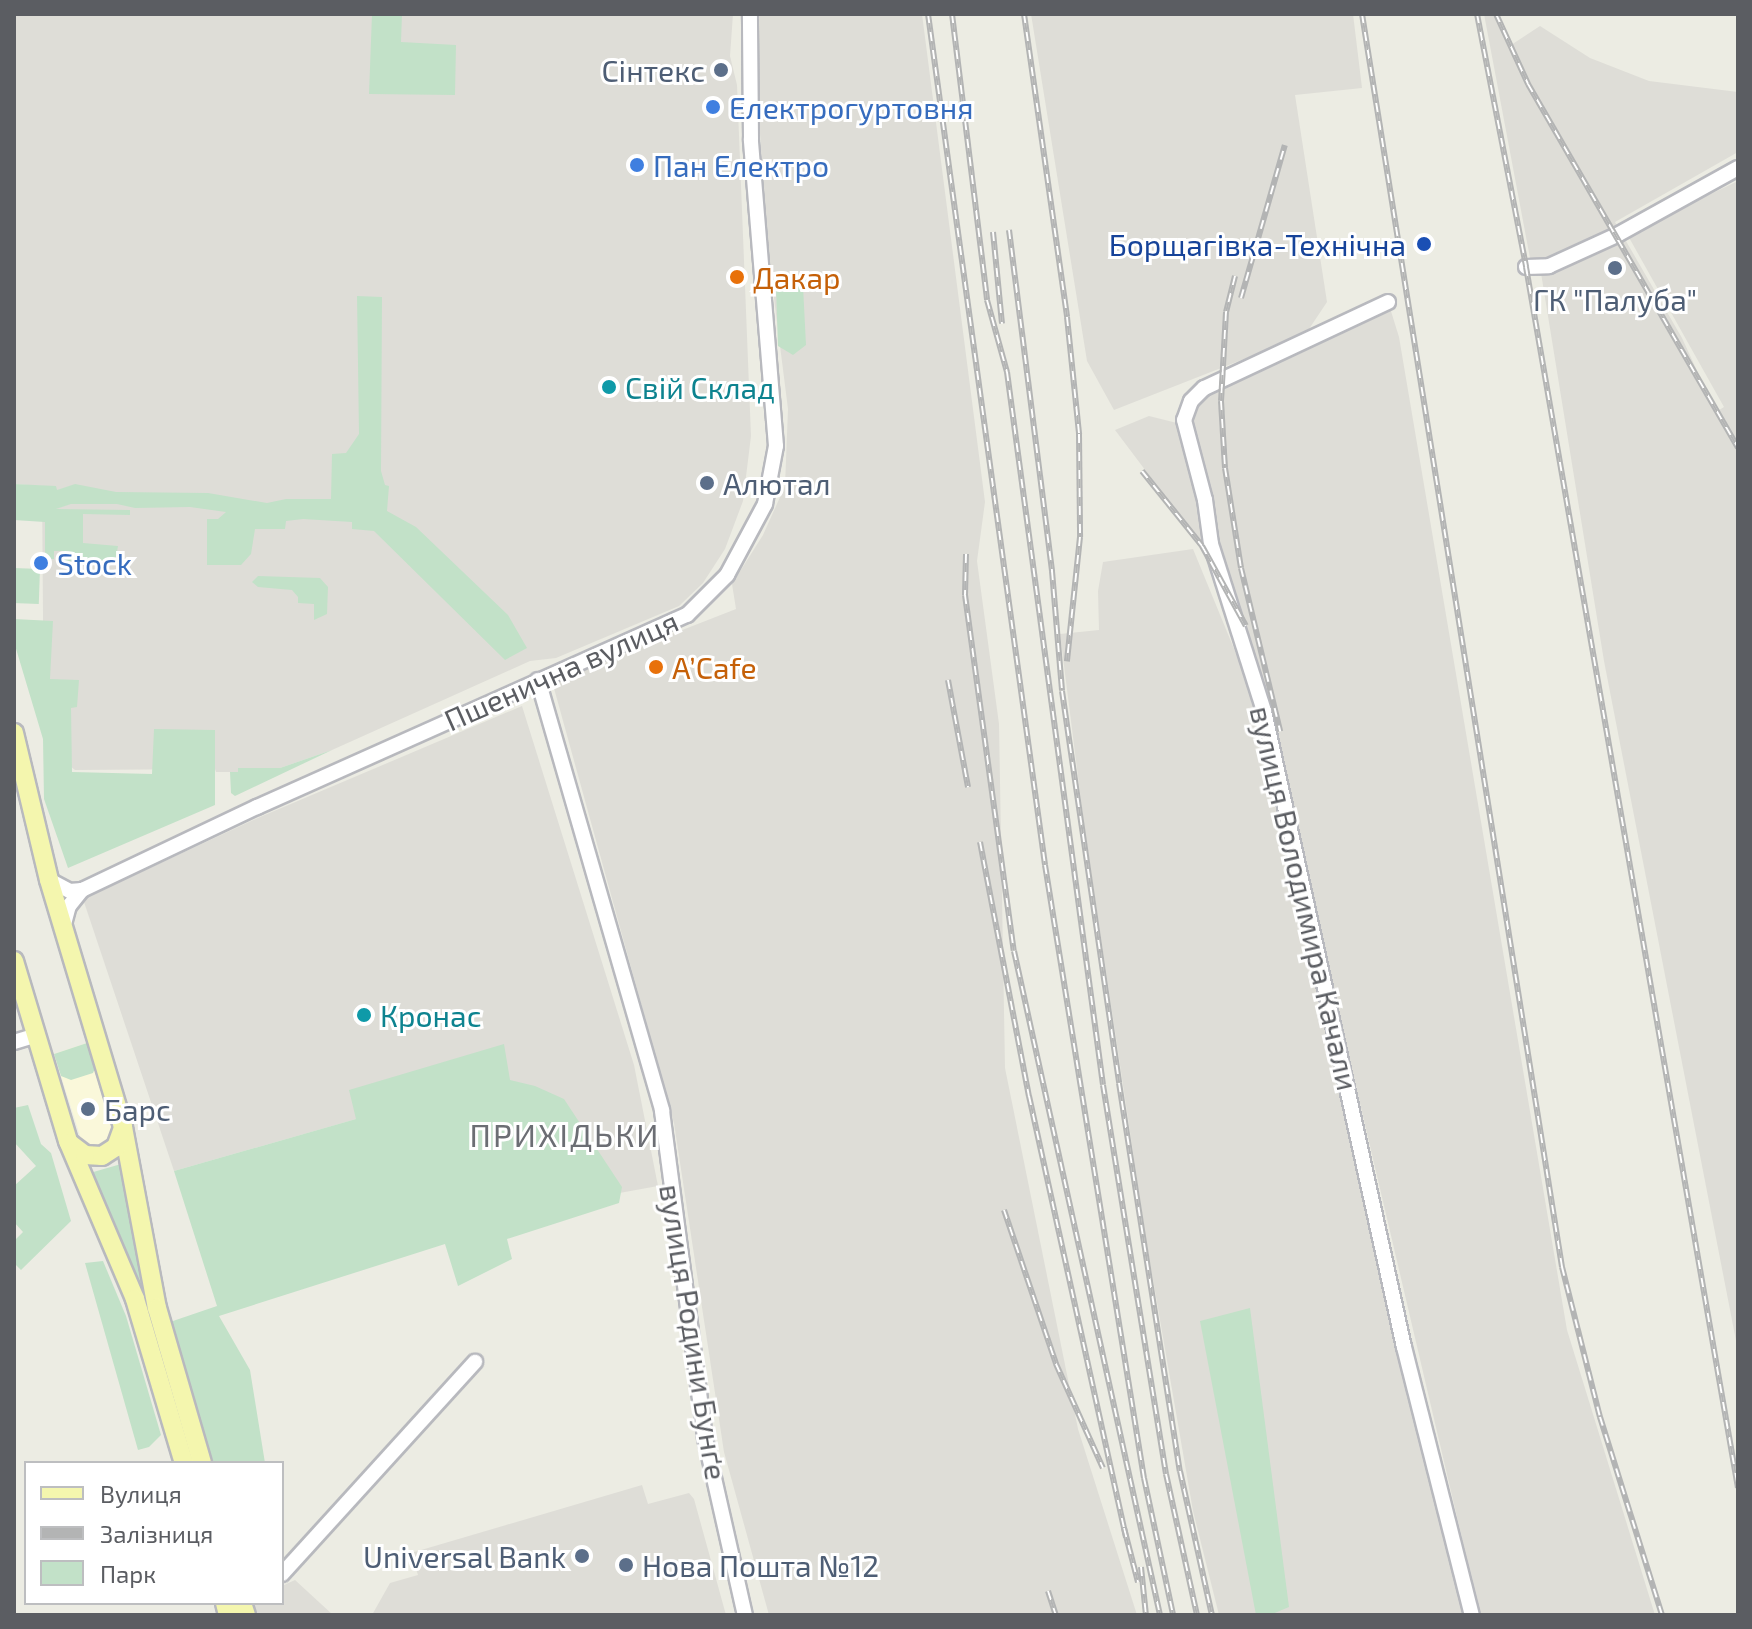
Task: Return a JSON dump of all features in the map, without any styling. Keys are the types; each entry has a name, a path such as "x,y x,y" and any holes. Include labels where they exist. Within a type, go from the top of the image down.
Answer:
{"main road":[{"path":"14,733 19,772 123,1127 157,1308 201,1461"},
{"path":"14,961 68,1141 135,1299 183,1461"},
{"path":"68,1141 85,1155 102,1156 116,1147 123,1127"}],"street":[{"name":"Пшенична вулиця","path":"82,890 538,680 687,615 727,575 765,504 776,446 751,139 750,14"},
{"path":"1526,267 1549,266 1617,235 1738,168"},
{"name":"вулиця Володимира Качали","path":"1388,302 1204,388 1191,401 1184,420 1205,500 1211,544 1264,711 1404,1347 1472,1615"},
{"name":"вулиця Родини Бунґе","path":"538,680 662,1111 705,1438 745,1615"},
{"path":"49,880 70,891 82,890"},
{"path":"63,930 69,906 82,890"},
{"path":"14,1042 37,1035"},
{"path":"284,1572 475,1362"}],"shaded area":[{"path":"14,14 733,14 730,56 737,85 751,436 743,501 725,549 703,583 679,606 556,658 530,661 332,750 280,768 239,768 238,772 216,772 215,769 75,770 44,745 42,486 14,484"},
{"path":"758,14 922,14 985,502 977,561 999,724 1005,1068 1078,1429 1137,1615 769,1615 724,1452 674,1123 552,681 736,609 732,584 763,535 785,486 788,409 766,235 755,49"},
{"path":"1031,14 1353,14 1362,88 1295,95 1327,302 1305,335 1114,410 1087,361"},
{"path":"1484,14 1495,14 1511,45 1540,26 1590,58 1649,81 1738,92 1738,152 1615,222 1682,338 1716,412 1724,407 1627,234 1738,181 1738,1351 1604,661 1541,273 1530,258"},
{"path":"1390,308 1399,337 1567,1330 1655,1615 1480,1615 1268,711 1231,584 1115,430 1149,416 1181,424 1203,393"},
{"path":"1193,549 1260,712 1397,1347 1464,1615 1219,1615 1193,1511 1146,1239 1084,824 1060,634 1099,630 1098,591 1103,562"},
{"path":"522,706 634,1065 658,1186 537,1208 503,1077 174,1171 83,899 260,817"},
{"path":"90,1042 116,1126 108,1144 97,1148 81,1139 54,1054"},
{"path":"642,1485 648,1504 689,1493 694,1499 726,1615 372,1615 390,1583 418,1575 411,1553"},
{"path":"295,1580 333,1615 255,1615 253,1605 284,1605 284,1585"}],"green space":[{"path":"372,14 402,14 401,42 456,45 455,95 369,94"},
{"path":"789,276 803,286 806,345 793,355 778,346 776,287 780,279"},
{"path":"357,296 382,297 381,471 385,485 389,486 387,511 416,527 508,615 527,648 505,660 374,531 352,529 352,522 303,519 286,521 285,529 255,529 251,554 241,565 207,565 207,519 218,519 226,512 190,507 135,508 117,504 71,504 56,509 130,510 130,515 83,514 83,543 118,546 116,557 109,562 63,561 63,551 54,551 54,559 45,559 45,522 14,520 14,484 56,486 57,490 75,484 116,492 208,493 267,503 286,499 331,499 332,454 346,453 359,434"},
{"path":"14,568 40,569 39,604 14,603"},
{"path":"258,576 320,578 328,587 327,614 314,620 314,604 298,603 298,597 292,590 258,587 252,582"},
{"path":"14,619 53,621 50,679 79,680 77,707 71,708 72,772 152,774 154,729 215,730 215,805 68,868 44,799 43,739 14,642"},
{"path":"332,750 235,796 231,793 230,772 238,772 238,768 280,768"},
{"path":"90,1042 96,1066 93,1073 71,1080 61,1076 54,1054"},
{"path":"504,1044 510,1080 535,1086 564,1099 622,1187 619,1203 507,1239 512,1259 458,1286 445,1244 219,1316 250,1370 265,1461 209,1461 171,1329 173,1321 217,1306 174,1171 356,1119 349,1090"},
{"path":"28,1105 41,1144 51,1153 71,1221 21,1270 14,1263 14,1241 23,1232 14,1222 14,1186 36,1166 14,1142 14,1108"},
{"path":"121,1164 146,1292 144,1294 90,1173"},
{"path":"103,1261 126,1316 161,1435 149,1447 138,1450 85,1263"},
{"path":"1250,1308 1289,1607 1270,1615 1256,1615 1200,1321"}],"railway":[{"path":"928,14 1045,865 1144,1478 1173,1615"},
{"path":"952,14 987,300 1007,372 1103,1085 1166,1474 1197,1615"},
{"path":"1024,14 1067,317 1079,434 1080,537 1067,661"},
{"path":"1362,14 1562,1267 1600,1417 1662,1615"},
{"path":"1477,14 1526,267 1738,1488"},
{"path":"1496,14 1528,84 1738,448"},
{"path":"1241,298 1285,145"},
{"path":"1009,230 1052,571 1062,691 1119,1083 1180,1471 1212,1615"},
{"path":"993,232 1002,324"},
{"path":"1235,276 1226,312 1221,401 1225,468 1241,568 1280,731"},
{"path":"1142,471 1202,546 1246,626"},
{"path":"966,554 965,595 1014,951 1160,1615"},
{"path":"948,680 968,787"},
{"path":"980,842 1029,1096 1126,1537"},
{"path":"1004,1210 1056,1364 1103,1468"},
{"path":"1124,1528 1138,1582"},
{"path":"1141,1567 1146,1615"},
{"path":"1048,1591 1056,1615"}],"place":[{"name":"Сінтекс","path":"721,70"},
{"name":"Електрогуртовня","path":"713,107"},
{"name":"Пан Електро","path":"637,165"},
{"name":"Борщагівка-Технічна","path":"1424,244"},
{"name":"ГК \"Палуба\"","path":"1615,268"},
{"name":"Дакар","path":"737,277"},
{"name":"Свій Склад","path":"609,387"},
{"name":"Алютал","path":"707,483"},
{"name":"Stock","path":"41,563"},
{"name":"A’Cafe","path":"656,667"},
{"name":"Кронас","path":"364,1015"},
{"name":"Барс","path":"88,1109"},
{"name":"Universal Bank","path":"582,1556"},
{"name":"Нова Пошта №12","path":"626,1565"}],"district":[{"name":"ПРИХІДЬКИ","path":"565,1134"}]}
